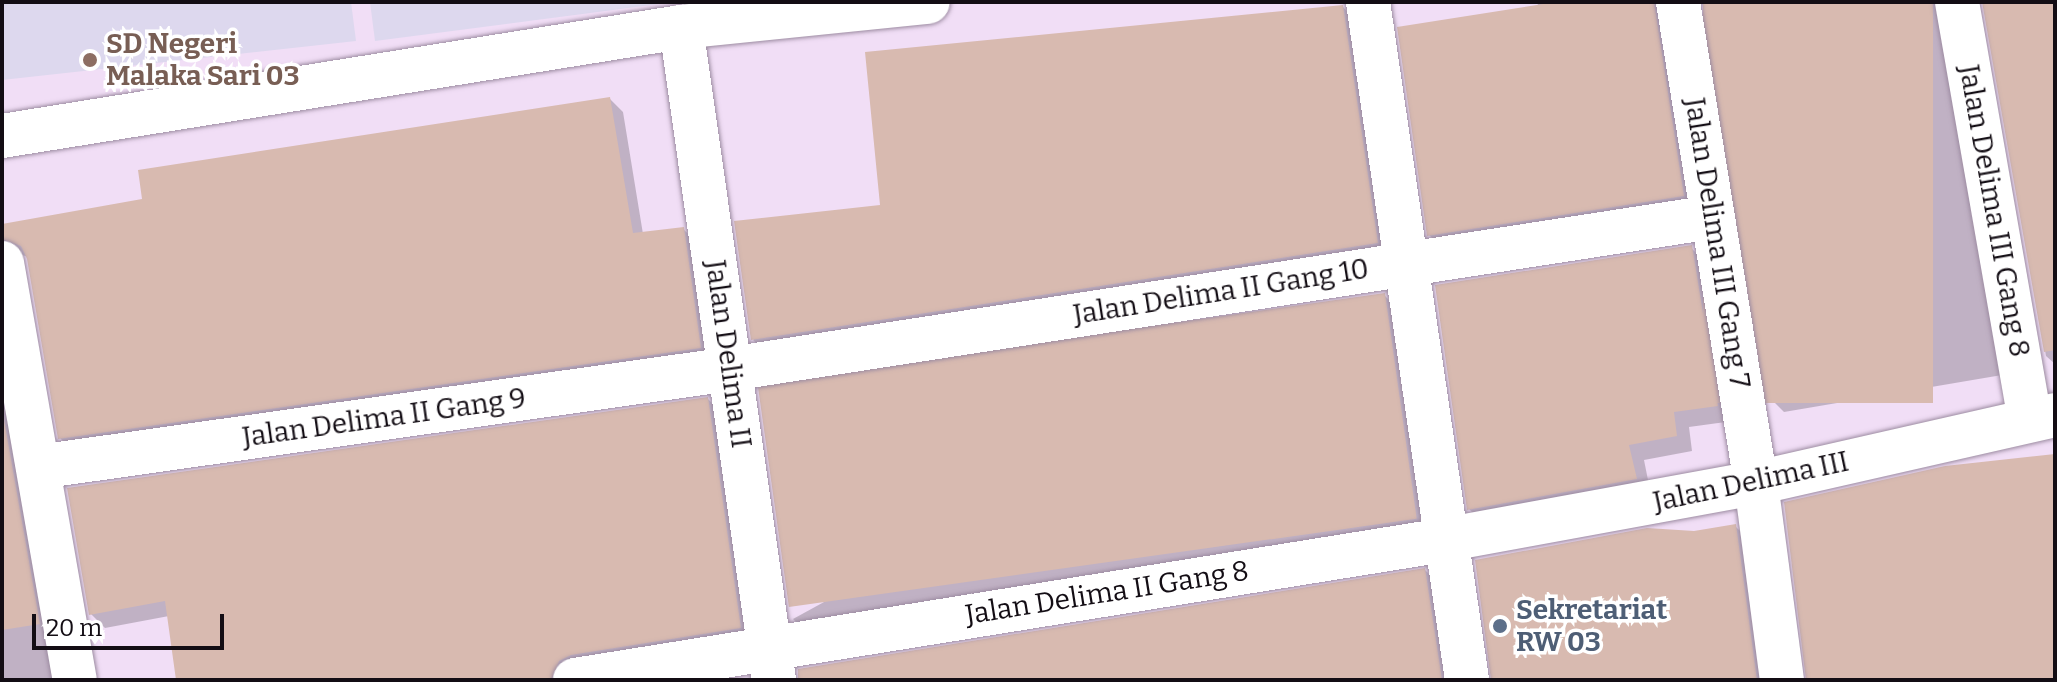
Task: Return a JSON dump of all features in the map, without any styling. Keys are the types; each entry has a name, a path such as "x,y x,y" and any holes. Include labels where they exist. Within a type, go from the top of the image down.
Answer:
{"street":[{"path":"2,136 681,27 723,12 928,2"},
{"path":"1368,2 1444,540 1467,680"},
{"name":"Jalan Delima III Gang 7","path":"1678,2 1756,483 1782,680"},
{"name":"Jalan Delima III Gang 8","path":"1957,2 2043,417"},
{"name":"Jalan Delima II","path":"681,27 772,663"},
{"name":"Jalan Delima II Gang 10","path":"730,369 1712,217"},
{"path":"2,263 75,680"},
{"name":"Jalan Delima II Gang 9","path":"38,467 730,369"},
{"name":"Jalan Delima III","path":"1444,540 1756,483 2043,417"},
{"name":"Jalan Delima II Gang 8","path":"575,680 772,663 1444,540"}],"shaded area":[{"name":"SD Negeri Malaka Sari 03","path":"2,2 351,2 356,41 2,80"},
{"path":"370,2 674,2 375,41"}],"building":[{"path":"1556,2 1654,2 1684,196 1427,236 1397,27"},
{"path":"1703,2 1933,2 1933,403 1703,403"},
{"path":"1982,2 2055,2 2055,350 2044,352"},
{"path":"1343,5 1378,243 751,340 734,221 880,205 865,52"},
{"path":"610,97 633,233 684,227 701,348 58,439 27,259 21,246 2,239 2,224 142,199 138,170"},
{"path":"1692,245 1718,406 1674,412 1677,436 1629,445 1637,479 1467,510 1435,285"},
{"path":"1385,293 1417,519 789,607 757,381"},
{"path":"708,397 741,628 571,655 559,661 551,680 176,680 165,601 89,615 67,488"},
{"path":"2,408 40,624 2,630"},
{"path":"2055,454 2055,680 1806,680 1784,502 1945,466"},
{"path":"1736,524 1757,680 1491,680 1475,560 1647,528 1694,531"},
{"path":"1425,568 1442,680 798,680 798,669"}],"place":[{"name":"SD Negeri Malaka Sari 03","path":"90,60"},
{"name":"Sekretariat RW 03","path":"1500,626"}]}
